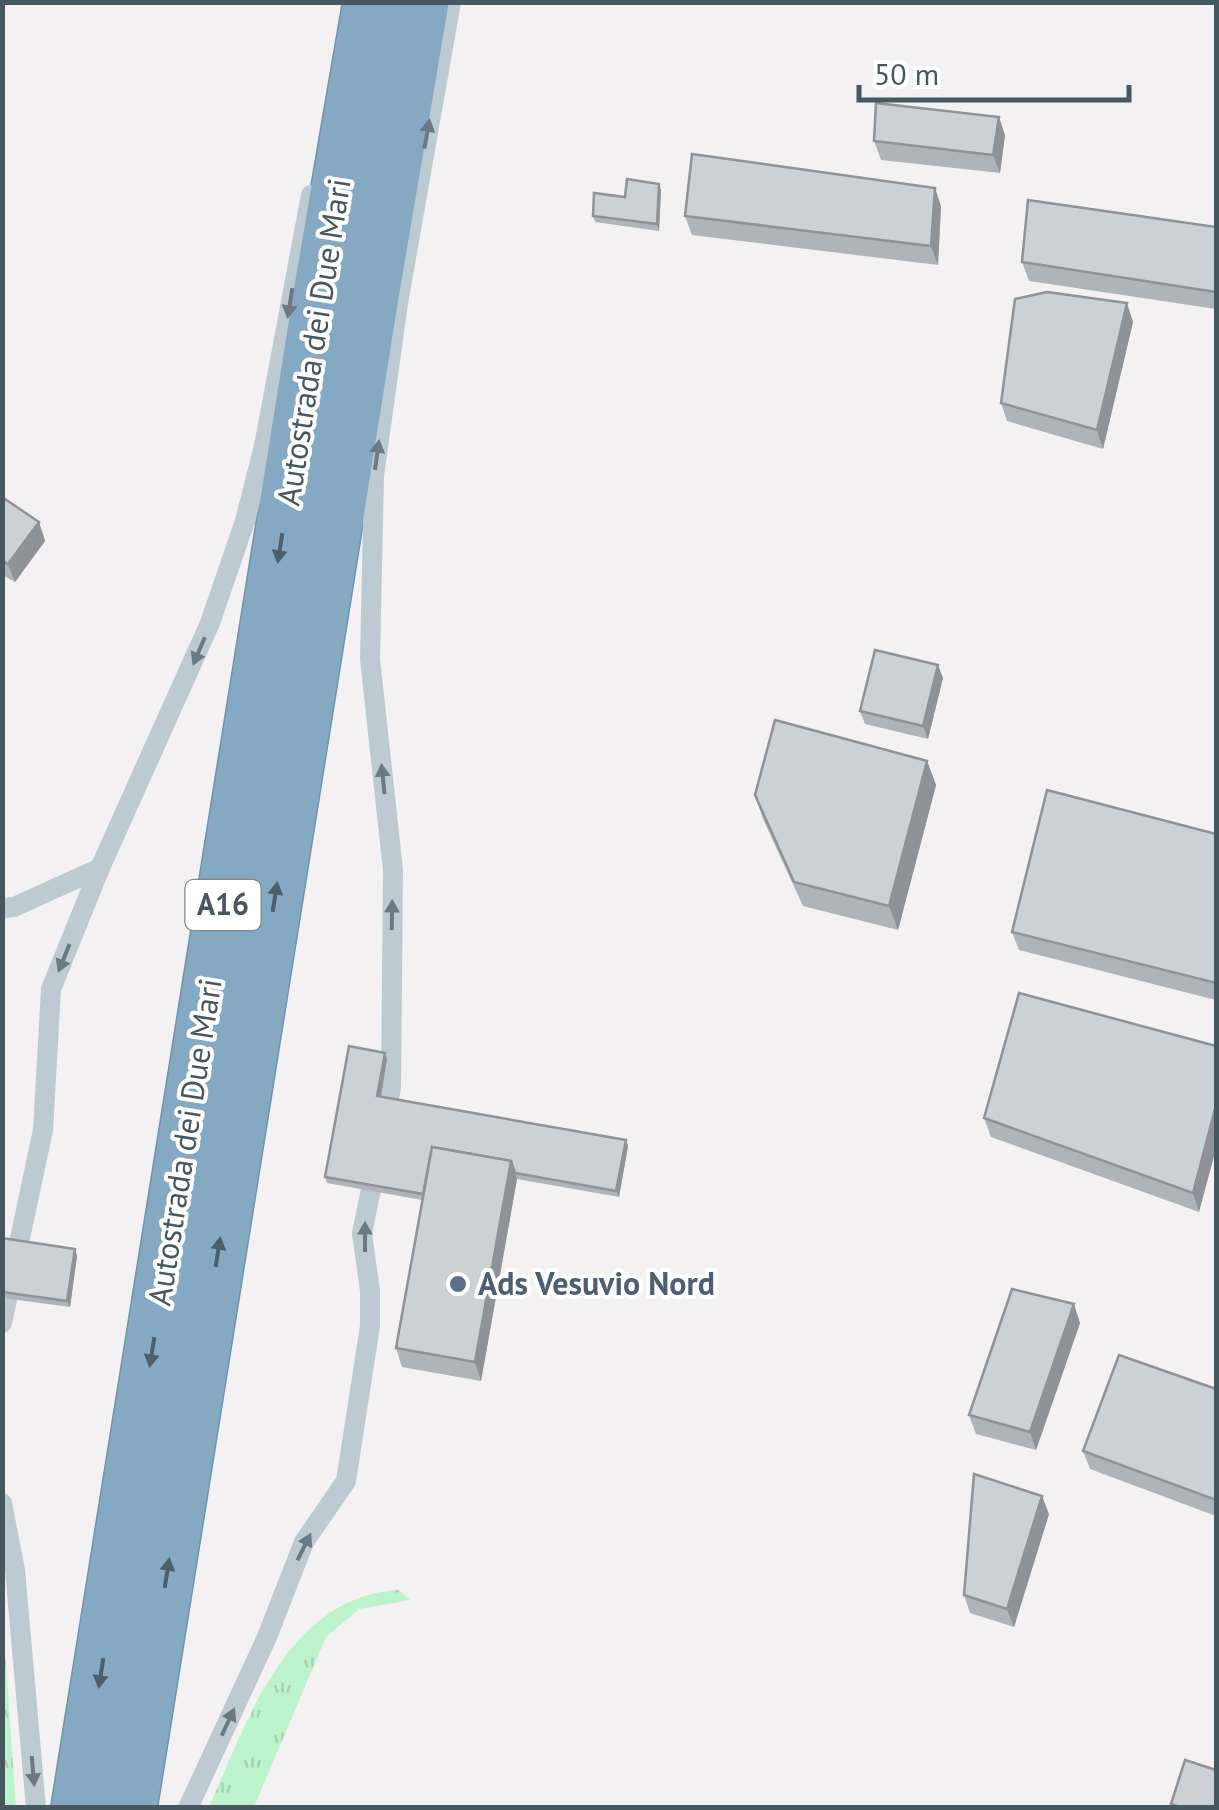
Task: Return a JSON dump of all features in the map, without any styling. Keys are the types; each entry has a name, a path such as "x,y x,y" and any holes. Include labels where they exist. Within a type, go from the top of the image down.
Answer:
{"highway":[{"name":"Autostrada dei Due Mari","path":"79,1808 318,308 371,2"},
{"name":"Autostrada dei Due Mari","path":"129,1808 370,296 421,2"}],"lane":[{"path":"341,54 353,2"},
{"path":"188,1808 267,1637 304,1542 346,1481 370,1326 362,1233 391,1088 393,876 370,659 374,476 398,303 451,2"},
{"path":"2,1323 43,1130 51,989 100,868 210,623 246,520 264,446 317,167"},
{"path":"2,908 14,907 100,868"},
{"path":"2,1503 15,1570 36,1808"}],"green space":[{"path":"398,1590 410,1600 359,1609 326,1637 254,1807 209,1807 256,1703 299,1639 327,1615 360,1598"},
{"path":"3,1623 16,1807 3,1807"}],"building":[{"path":"876,103 999,117 993,155 874,141"},
{"path":"692,154 935,188 931,246 685,216"},
{"path":"627,179 659,184 657,224 593,216 594,193 625,197"},
{"path":"1028,200 1216,227 1216,292 1022,262"},
{"path":"1047,292 1127,303 1097,430 1001,403 1015,299"},
{"path":"5,499 39,522 8,564 2,560"},
{"path":"875,650 938,665 923,726 860,711"},
{"path":"775,720 927,761 889,906 794,882 755,795"},
{"path":"1047,790 1216,834 1216,983 1012,932"},
{"path":"1019,993 1216,1046 1216,1105 1193,1193 984,1118"},
{"path":"349,1046 385,1053 377,1096 626,1140 616,1191 515,1173 511,1161 432,1147 423,1194 325,1177"},
{"name":"Ads Vesuvio Nord","path":"432,1147 511,1161 475,1362 396,1348"},
{"path":"2,1238 75,1249 67,1301 2,1292"},
{"path":"1012,1289 1074,1304 1030,1432 969,1415"},
{"path":"1119,1355 1216,1389 1216,1500 1083,1451"},
{"path":"974,1474 1042,1496 1007,1609 964,1595"},
{"path":"1185,1760 1216,1770 1214,1808 1171,1804"}],"place":[{"name":"Ads Vesuvio Nord","path":"458,1284"}]}
